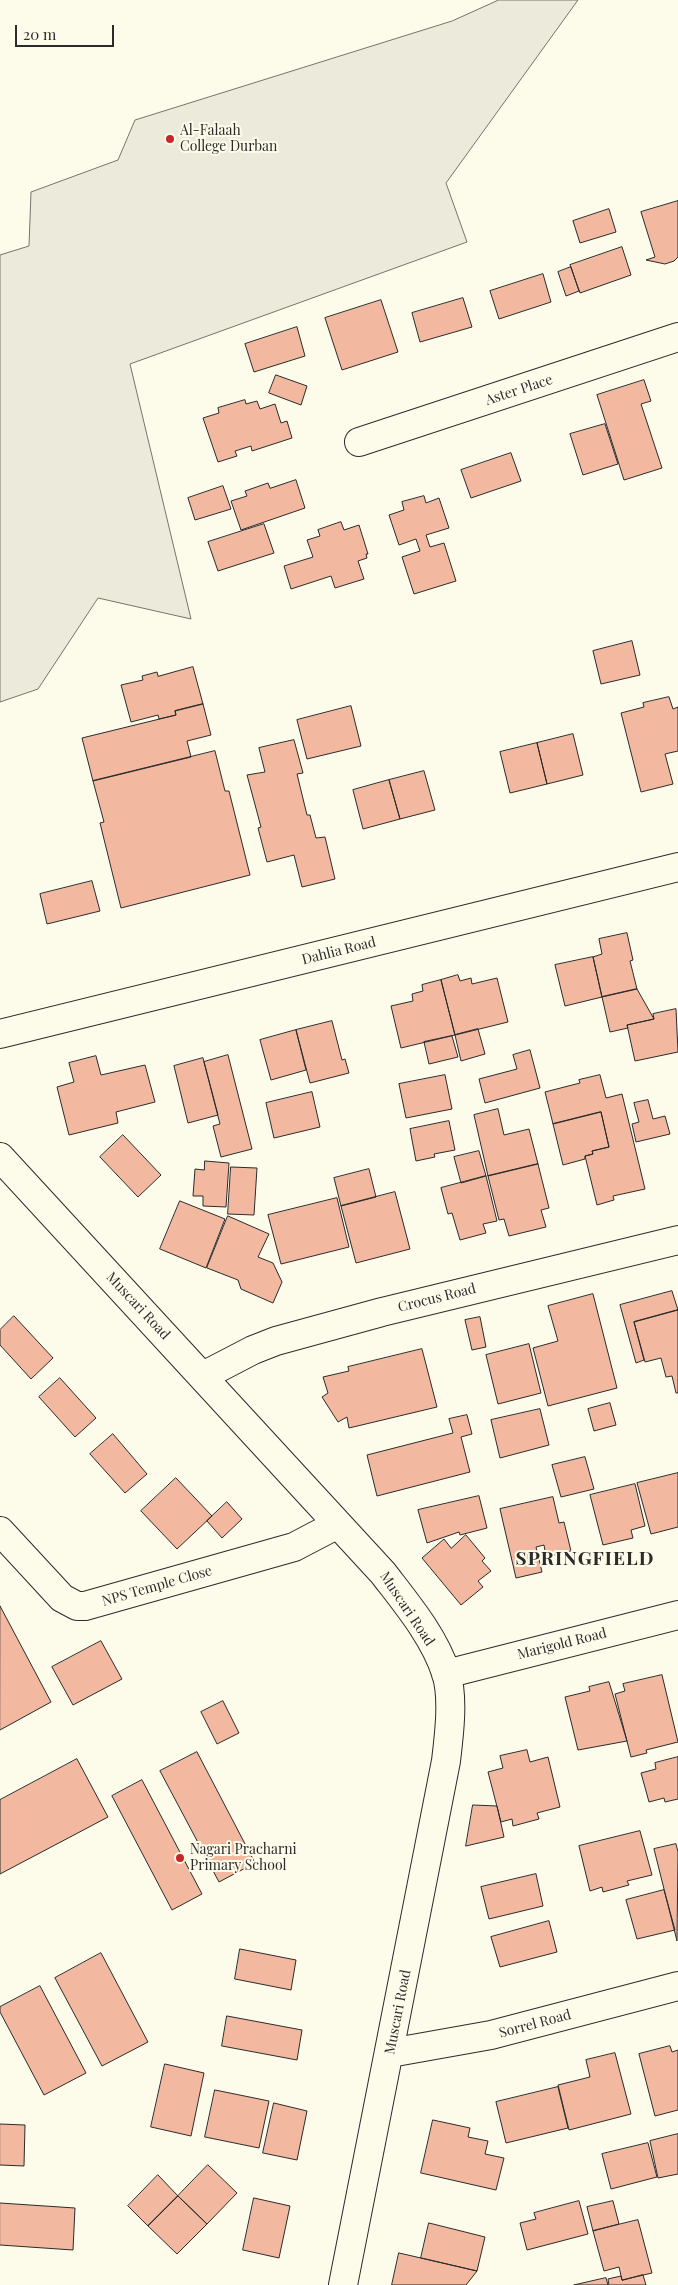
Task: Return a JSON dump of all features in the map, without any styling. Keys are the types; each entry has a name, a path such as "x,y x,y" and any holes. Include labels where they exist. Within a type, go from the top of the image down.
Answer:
{"street":[{"name":"Aster Place","path":"359,442 678,337"},
{"name":"Dahlia Road","path":"0,1034 678,867"},
{"name":"Muscari Road","path":"0,1157 383,1573 407,1604 429,1638 446,1674 450,1716 446,1761 343,2285"},
{"name":"Crocus Road","path":"203,1376 253,1350 276,1341 382,1312 678,1240"},
{"name":"NPS Temple Close","path":"0,1531 62,1598 77,1606 85,1606 294,1548 338,1524"},
{"name":"Marigold Road","path":"446,1674 678,1615"},
{"name":"Sorrel Road","path":"390,2053 491,2035 678,1986"}],"shaded area":[{"path":"499,0 578,0 446,183 467,242 130,364 191,619 98,598 38,689 0,702 0,255 29,246 31,192 118,160 135,120 452,21"}],"building":[{"path":"678,201 678,257 674,261 665,264 646,260 655,257 641,212"},
{"path":"609,209 616,232 580,243 573,221"},
{"path":"622,247 631,275 580,293 570,265"},
{"path":"571,267 579,291 566,296 558,272"},
{"path":"543,274 551,302 499,319 490,291"},
{"path":"463,298 472,327 420,342 412,313"},
{"path":"381,300 398,352 342,370 325,318"},
{"path":"297,327 305,356 254,372 245,344"},
{"path":"276,375 307,386 301,405 269,393"},
{"path":"644,380 651,401 641,404 662,468 624,480 597,395"},
{"path":"245,400 246,404 257,401 260,409 275,404 281,423 287,421 292,438 252,451 251,446 235,451 237,456 218,462 203,418 219,413 218,408"},
{"path":"605,424 618,464 583,475 570,434"},
{"path":"511,453 521,481 471,498 461,470"},
{"path":"296,480 305,508 241,530 231,501 247,496 245,491 268,483 270,488"},
{"path":"223,486 231,509 195,520 188,498"},
{"path":"424,496 426,503 439,498 449,528 426,535 430,547 444,543 456,581 414,594 402,557 420,551 416,539 399,545 389,515 404,510 402,502"},
{"path":"341,522 344,530 359,525 368,554 366,554 367,558 358,561 364,579 335,588 331,576 291,589 284,566 313,557 307,540 320,536 318,530"},
{"path":"264,524 274,553 218,571 208,542"},
{"path":"632,641 640,675 601,684 593,651"},
{"path":"193,667 203,704 175,711 176,715 159,719 158,715 131,722 121,685 143,680 142,676 157,672 158,676"},
{"path":"669,697 673,709 678,707 678,751 665,754 673,784 641,792 621,713 644,707 643,703"},
{"path":"203,704 211,735 187,741 191,757 93,781 82,738 176,715 175,711"},
{"path":"351,706 361,746 307,759 297,720"},
{"path":"573,734 583,775 547,784 537,743"},
{"path":"294,740 303,773 297,774 307,815 310,815 316,838 325,837 335,879 302,887 294,855 267,862 258,828 261,827 247,775 265,772 259,748"},
{"path":"537,743 547,784 510,793 500,752"},
{"path":"215,751 225,791 229,791 250,875 121,908 100,823 104,822 93,781"},
{"path":"424,771 435,810 400,819 389,780"},
{"path":"389,780 400,819 363,829 353,790"},
{"path":"92,881 100,911 47,924 40,894"},
{"path":"627,933 633,960 630,961 637,989 602,997 593,957 602,954 599,939"},
{"path":"593,957 602,997 565,1006 555,965"},
{"path":"458,975 460,981 471,978 472,984 497,978 508,1022 455,1035 441,980"},
{"path":"441,980 455,1035 401,1048 391,1006 413,1001 412,994 423,991 422,985"},
{"path":"637,989 654,1019 627,1025 628,1028 610,1032 602,997"},
{"path":"676,1009 678,1052 635,1061 627,1025 654,1019 653,1014"},
{"path":"332,1021 342,1060 345,1059 349,1073 310,1083 296,1030"},
{"path":"478,1029 485,1054 461,1061 455,1035"},
{"path":"296,1030 306,1070 271,1080 260,1040"},
{"path":"452,1036 458,1057 429,1064 424,1042"},
{"path":"530,1050 540,1088 485,1103 479,1079 517,1069 513,1055"},
{"path":"228,1055 252,1149 221,1157 213,1126 220,1124 204,1062"},
{"path":"96,1056 101,1075 145,1065 155,1102 116,1112 118,1123 69,1135 57,1087 74,1082 69,1063"},
{"path":"203,1058 218,1115 188,1123 174,1066"},
{"path":"445,1075 452,1109 406,1118 399,1084"},
{"path":"600,1075 606,1098 622,1094 645,1189 613,1196 614,1200 597,1205 585,1156 593,1154 592,1151 609,1147 601,1112 553,1124 545,1092 580,1083 579,1080"},
{"path":"312,1092 320,1127 274,1138 266,1103"},
{"path":"648,1100 653,1119 665,1116 670,1134 636,1142 632,1124 639,1122 634,1103"},
{"path":"498,1109 504,1135 529,1129 538,1164 488,1176 474,1115"},
{"path":"601,1112 609,1147 592,1151 593,1154 585,1156 585,1159 563,1165 553,1124"},
{"path":"449,1121 455,1150 434,1154 435,1157 416,1161 410,1129"},
{"path":"123,1135 161,1175 138,1197 100,1157"},
{"path":"479,1151 486,1176 461,1183 454,1157"},
{"path":"205,1161 229,1163 226,1207 203,1206 203,1196 193,1196 195,1169 204,1170"},
{"path":"538,1164 549,1208 541,1210 546,1227 509,1236 504,1219 499,1220 488,1176"},
{"path":"231,1167 257,1168 254,1215 228,1214"},
{"path":"369,1169 376,1197 341,1206 334,1178"},
{"path":"486,1176 497,1221 483,1224 486,1233 460,1240 452,1213 448,1214 441,1188"},
{"path":"395,1192 410,1249 356,1263 341,1206"},
{"path":"337,1198 349,1247 281,1264 268,1215"},
{"path":"180,1201 225,1219 206,1268 160,1249"},
{"path":"228,1216 269,1234 258,1257 273,1263 282,1282 273,1303 241,1289 238,1280 207,1268"},
{"path":"672,1291 678,1310 634,1322 644,1360 636,1363 620,1305"},
{"path":"593,1294 617,1388 548,1406 533,1348 558,1341 548,1306"},
{"path":"678,1310 678,1393 676,1393 672,1376 666,1377 661,1358 645,1362 634,1322"},
{"path":"14,1316 53,1358 31,1379 0,1345 0,1330"},
{"path":"480,1317 486,1347 472,1350 465,1320"},
{"path":"529,1344 541,1393 498,1404 486,1355"},
{"path":"422,1349 437,1407 349,1428 347,1417 338,1422 322,1397 328,1393 323,1377 349,1371 348,1367"},
{"path":"60,1378 96,1418 75,1437 39,1397"},
{"path":"610,1403 616,1425 594,1431 588,1409"},
{"path":"540,1409 549,1445 500,1458 491,1420"},
{"path":"467,1415 472,1434 461,1437 470,1472 377,1496 367,1455 453,1433 449,1419"},
{"path":"113,1434 147,1474 125,1493 90,1454"},
{"path":"585,1457 594,1489 561,1497 552,1465"},
{"path":"678,1473 678,1527 651,1534 637,1483"},
{"path":"176,1478 212,1516 177,1549 141,1511"},
{"path":"635,1484 645,1526 631,1530 633,1538 603,1545 590,1495"},
{"path":"479,1496 487,1528 460,1535 459,1532 427,1543 418,1510"},
{"path":"553,1497 559,1523 564,1522 571,1551 546,1557 544,1545 536,1547 542,1572 516,1578 500,1509"},
{"path":"227,1502 242,1519 222,1538 207,1521"},
{"path":"466,1535 485,1558 482,1561 491,1571 478,1581 483,1587 461,1605 422,1558 444,1539 451,1548"},
{"path":"0,1606 51,1702 0,1730"},
{"path":"101,1641 122,1679 73,1705 52,1667"},
{"path":"662,1675 678,1742 646,1750 647,1753 631,1757 615,1694 625,1691 623,1684"},
{"path":"609,1682 627,1741 578,1750 565,1697 590,1691 589,1687"},
{"path":"223,1701 239,1733 217,1744 201,1712"},
{"path":"527,1750 530,1762 548,1757 560,1807 537,1813 539,1819 513,1826 512,1819 501,1822 488,1772 503,1768 500,1756"},
{"path":"197,1752 255,1863 219,1882 160,1771"},
{"path":"678,1757 678,1799 665,1802 664,1798 649,1802 641,1773 656,1769 655,1763"},
{"path":"77,1759 108,1817 0,1874 0,1800"},
{"path":"142,1780 202,1894 172,1910 112,1796"},
{"path":"473,1805 497,1806 504,1837 466,1846"},
{"path":"640,1831 652,1875 627,1881 629,1885 603,1892 602,1887 590,1891 579,1846"},
{"path":"676,1844 678,1852 677,1941 654,1849"},
{"path":"536,1874 543,1906 489,1919 481,1887"},
{"path":"664,1890 675,1930 637,1939 626,1900"},
{"path":"549,1921 557,1952 500,1967 491,1937"},
{"path":"240,1949 296,1960 291,1990 235,1979"},
{"path":"101,1953 148,2042 102,2066 55,1978"},
{"path":"40,1986 86,2073 44,2095 0,2012 0,2007"},
{"path":"227,2016 302,2030 297,2060 222,2046"},
{"path":"670,2046 672,2052 678,2050 678,2110 655,2116 639,2054"},
{"path":"615,2053 631,2114 569,2130 558,2085 590,2077 586,2060"},
{"path":"165,2064 204,2073 191,2136 151,2127"},
{"path":"558,2087 568,2128 506,2143 496,2102"},
{"path":"215,2090 269,2101 259,2148 205,2137"},
{"path":"274,2103 307,2111 297,2160 263,2153"},
{"path":"433,2120 470,2128 468,2137 488,2141 485,2154 504,2158 496,2190 421,2173"},
{"path":"0,2124 25,2125 24,2166 0,2165"},
{"path":"678,2134 678,2174 658,2178 650,2141"},
{"path":"648,2143 657,2177 611,2189 602,2154"},
{"path":"208,2165 237,2193 207,2224 178,2196"},
{"path":"158,2175 178,2196 148,2226 128,2206"},
{"path":"178,2196 207,2224 177,2254 148,2226"},
{"path":"254,2198 290,2206 279,2258 243,2250"},
{"path":"579,2201 588,2234 527,2250 520,2223 536,2219 534,2213"},
{"path":"613,2201 619,2224 593,2231 587,2207"},
{"path":"0,2203 75,2208 73,2250 0,2245"},
{"path":"638,2220 652,2273 622,2280 619,2267 604,2271 593,2231"},
{"path":"429,2223 485,2237 477,2271 421,2258"},
{"path":"399,2253 477,2271 466,2285 392,2285"},
{"path":"643,2275 646,2285 609,2285 608,2279 621,2276 622,2280"},
{"path":"606,2278 608,2285 574,2285"}],"place":[{"name":"Al-Falaah College Durban","path":"170,139"},
{"name":"Nagari Pracharni Primary School","path":"180,1858"}],"district":[{"name":"SPRINGFIELD","path":"585,1559"}]}
